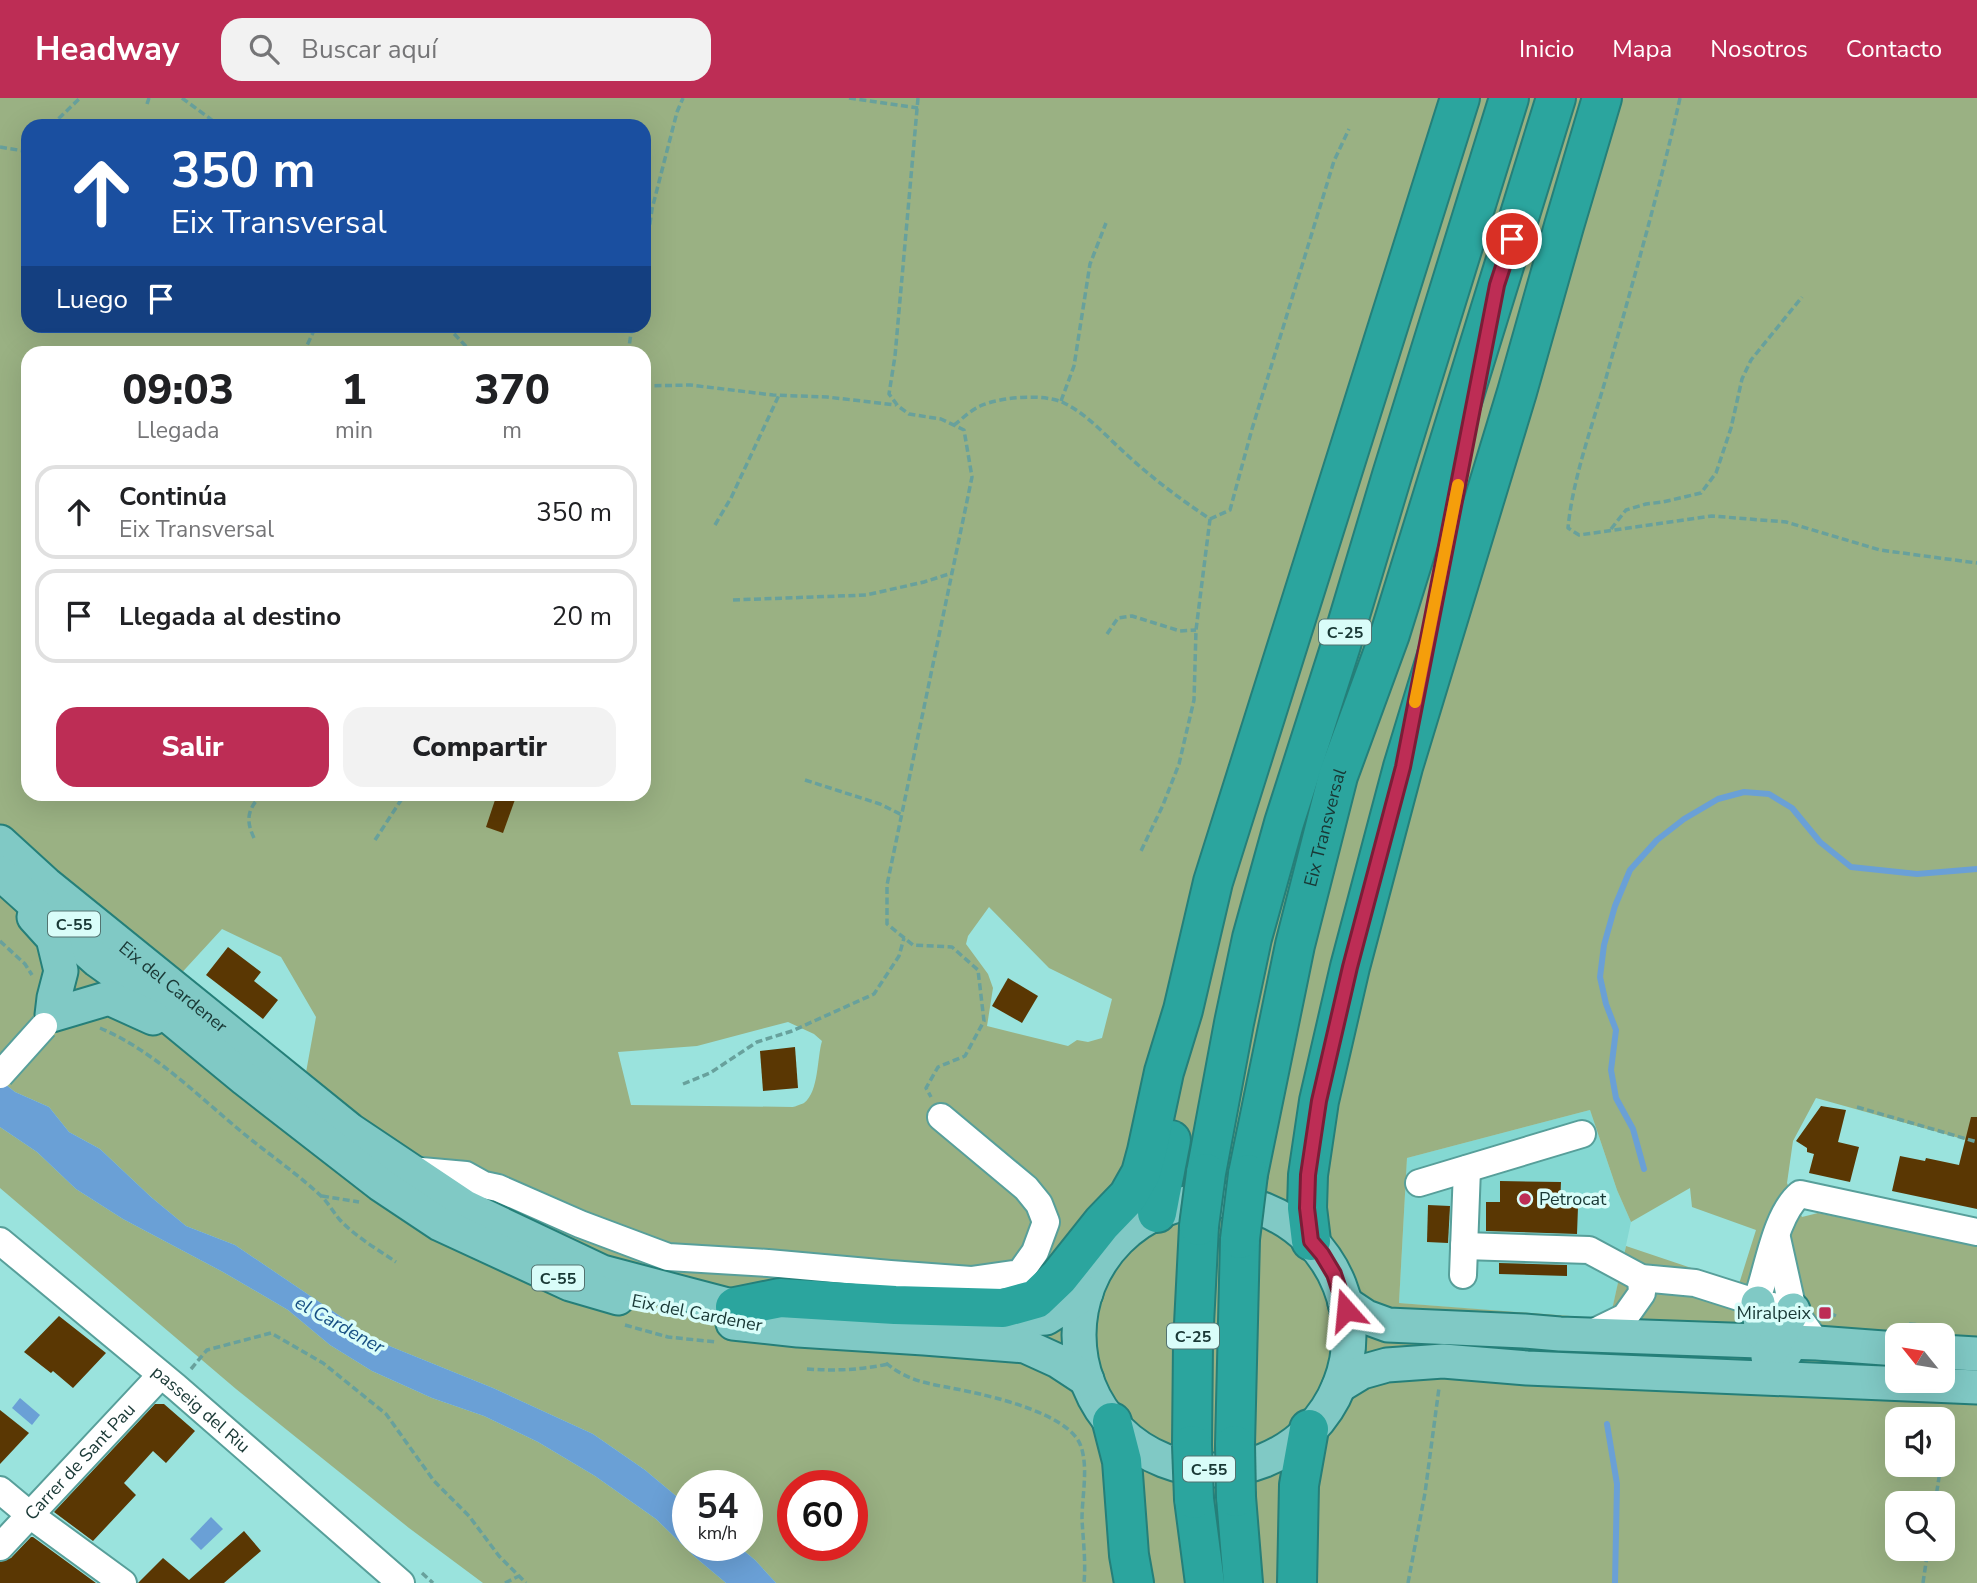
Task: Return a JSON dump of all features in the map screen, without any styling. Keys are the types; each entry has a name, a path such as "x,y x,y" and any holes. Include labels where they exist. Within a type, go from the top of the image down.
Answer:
{"highway":[{"path":"735,1307 780,1298 1003,1308 1036,1299 1059,1277 1102,1223 1128,1196 1141,1173 1147,1151 1164,1072 1183,1010 1213,881 1460,98"},
{"path":"1251,759 1414,324 1471,158 1497,98"},
{"name":"C-25","path":"1205,1583 1192,1445 1193,1344 1199,1226 1206,1173 1239,999 1280,836 1509,98"},
{"name":"Eix Transversal","path":"1243,1583 1235,1446 1240,1238 1248,1174 1295,945 1338,776 1390,634 1556,98"},
{"path":"1311,1241 1307,1208 1308,1175 1319,1101 1350,967 1403,767 1517,392 1602,98"},
{"path":"1403,767 1497,285"},
{"path":"1157,1213 1184,1064 1183,1010"},
{"path":"1112,1422 1122,1461 1129,1555 1134,1583"},
{"path":"1297,1583 1299,1485 1310,1429"}],"main road":[{"name":"Eix del Cardener","path":"0,842 46,884 350,1130 410,1170 474,1196 602,1272 735,1307 874,1320 941,1322 1046,1318 1086,1293"},
{"name":"Eix del Cardener","path":"0,854 42,897 94,941 97,960"},
{"name":"Eix del Cardener","path":"0,873 97,960 245,1079 380,1184 440,1224 570,1284 656,1309 725,1322 798,1330 1026,1346 1058,1361 1087,1380"},
{"name":"Eix del Cardener","path":"0,873 25,907 54,938 61,971 64,1015"},
{"name":"Eix del Cardener","path":"64,1015 67,980 83,966 97,960 120,963 227,1048 284,1078"},
{"name":"Eix del Cardener","path":"64,1015 109,998 170,1026 205,1046"},
{"name":"C-55","path":"1195,1201 1235,1201 1280,1217 1311,1241 1330,1266 1345,1303 1348,1345 1339,1386 1324,1412 1310,1429 1291,1445 1263,1460 1240,1467 1209,1469 1177,1464 1155,1456 1135,1444 1112,1422 1095,1398 1087,1380 1080,1344 1080,1322 1086,1293 1099,1266 1110,1250 1132,1229 1172,1207 1195,1201"},
{"path":"1345,1303 1366,1317 1388,1325 1885,1348"},
{"path":"1758,1303 1762,1333 1794,1360 1885,1365"},
{"path":"1633,1373 1644,1355 1757,1361 1767,1358 1793,1310"},
{"path":"1955,1353 1977,1354"},
{"path":"1339,1386 1362,1372 1387,1365 1443,1361 1527,1368 1885,1383"}],"street":[{"path":"0,1075 64,1015"},
{"path":"474,1196 498,1188 580,1224 668,1257 971,1279 1020,1273 1035,1252 1045,1223 1039,1204 1026,1188 941,1117"},
{"path":"1419,1183 1582,1134"},
{"path":"1463,1275 1467,1169"},
{"path":"1811,1180 1921,1207 1944,1225"},
{"path":"1758,1303 1783,1214 1791,1201 1800,1194 1977,1233"},
{"path":"1777,1236 1793,1310 1817,1343"},
{"name":"passeig del Riu","path":"0,1241 168,1381 401,1583"},
{"path":"1464,1246 1589,1250 1641,1278 1695,1283 1758,1303 1793,1310"},
{"path":"1587,1335 1625,1317 1642,1293 1641,1278"},
{"name":"Carrer de Sant Pau","path":"0,1547 168,1381"},
{"path":"0,1490 123,1583"}],"path":[{"path":"58,119 80,98"},
{"path":"147,104 149,98"},
{"path":"182,98 210,119"},
{"path":"651,218 677,112 683,98"},
{"path":"849,98 918,108"},
{"path":"918,98 895,356 889,394 909,414 941,419 964,430 972,477 887,885 887,923 913,945 952,947 978,970 984,1021 965,1056 938,1067 926,1088 941,1117"},
{"path":"1680,98 1663,171 1570,510 1568,528 1579,535 1712,516 1786,522 1880,550 1977,563"},
{"path":"1210,519 1230,510 1334,161 1349,129"},
{"path":"0,147 21,150"},
{"path":"1061,401 1074,366 1090,264 1107,223"},
{"path":"1611,529 1626,510 1701,493 1716,473 1731,428 1742,379 1751,360 1802,298"},
{"path":"454,333 466,346"},
{"path":"651,386 690,385 898,405"},
{"path":"716,525 779,395"},
{"path":"954,425 978,406 1011,398 1061,401 1084,416 1154,479 1210,519"},
{"path":"1141,851 1179,764 1194,700 1196,630 1210,519"},
{"path":"733,600 866,595 952,573"},
{"path":"1107,634 1118,618 1132,616 1180,631 1196,630"},
{"path":"806,780 880,804 902,815"},
{"path":"254,838 248,825 251,806 256,801"},
{"path":"375,840 400,801"},
{"path":"683,1084 710,1073 757,1042 792,1031 874,994 899,956 904,938"},
{"path":"64,1015 127,1041 190,1087 322,1196 340,1220 356,1234 396,1262"},
{"path":"1857,1107 1977,1142"},
{"path":"322,1196 368,1203"},
{"path":"168,1381 207,1350 271,1333 323,1363 386,1414 434,1481 469,1516 499,1556 526,1583"},
{"path":"1408,1583 1425,1493 1443,1361"},
{"path":"807,1369 835,1371 888,1364 910,1379 975,1393 1046,1415 1064,1425 1079,1443 1084,1463 1084,1583"},
{"path":"1923,1583 1926,1561"},
{"path":"505,1583 519,1576"}],"shaded area":[{"path":"1590,1110 1617,1190 1631,1222 1610,1320 1399,1303 1407,1158"}],"green space":[{"path":"0,98 1977,98 1977,1143 1816,1098 1793,1141 1787,1183 1802,1217 1818,1213 1977,1245 1977,1583 776,1583 756,1561 763,1561 763,1470 672,1470 672,1493 593,1434 493,1388 377,1341 235,1245 186,1226 100,1149 69,1132 49,1107 15,1092 0,1080","holes":["989,907 1049,968 1112,999 1102,1038 1088,1042 1077,1040 1068,1046 987,1026 993,988 988,974 966,944 968,936","222,929 281,957 316,1017 305,1078 176,979","788,1022 814,1034 822,1041 817,1074 809,1098 793,1107 631,1105 618,1052 697,1046","1590,1110 1617,1190 1631,1222 1690,1188 1692,1207 1756,1230 1739,1284 1626,1246 1610,1319 1399,1303 1407,1158"]},
{"path":"0,1127 37,1152 76,1189 123,1219 288,1310 330,1345 372,1371 432,1398 484,1416 538,1442 595,1476 656,1519 672,1535 672,1561 700,1561 726,1583 483,1583 409,1528 236,1389 0,1188"}],"water":[{"name":"el Cardener","path":"0,1080 15,1092 49,1107 69,1132 100,1149 186,1226 235,1245 377,1341 493,1388 593,1434 672,1493 672,1535 656,1519 595,1476 538,1442 484,1416 432,1398 372,1371 330,1345 288,1310 123,1219 76,1189 37,1152 0,1127"},
{"path":"20,1398 40,1415 32,1425 12,1408"},
{"path":"211,1517 223,1529 201,1550 190,1539"},
{"path":"700,1561 756,1561 776,1583 726,1583"}],"building":[{"path":"495,801 514,801 503,833 486,827"},
{"path":"228,947 261,972 254,981 278,1000 263,1019 206,975"},
{"path":"1008,978 1038,996 1022,1023 992,1006"},
{"path":"795,1047 798,1088 763,1091 760,1051"},
{"path":"1821,1106 1846,1110 1838,1142 1859,1147 1850,1182 1809,1173 1814,1154 1807,1152 1807,1148 1796,1141"},
{"path":"1971,1117 1977,1117 1977,1209 1892,1191 1900,1156 1959,1165"},
{"path":"1500,1181 1561,1182 1560,1206 1578,1207 1577,1234 1486,1231 1486,1202 1500,1202"},
{"path":"1428,1205 1450,1206 1448,1243 1427,1242"},
{"path":"1499,1263 1567,1265 1567,1276 1499,1274"},
{"path":"59,1316 106,1353 73,1388 24,1352"},
{"path":"155,1404 164,1404 195,1431 166,1463 153,1451 124,1483 136,1495 93,1541 54,1512"},
{"path":"0,1410 29,1433 0,1464"},
{"path":"244,1531 261,1551 224,1583 138,1583 163,1558 189,1580"},
{"path":"31,1537 96,1583 0,1583 0,1562 11,1558"}],"waterway":[{"path":"1644,1169 1633,1129 1616,1098 1611,1070 1616,1030 1600,977 1604,945 1615,906 1630,870 1657,840 1684,819 1718,799 1744,792 1769,794 1792,808 1820,842 1851,867 1917,874 1977,869"},
{"path":"1607,1424 1617,1484 1615,1583"}],"slow traffic":[{"path":"1415,702 1458,485"}],"place":[{"name":"Petrocat","path":"1525,1199"},
{"name":"Miralpeix","path":"1825,1313"}],"route":[{"path":"1346,1310 1330,1266 1311,1241 1307,1208 1311,1151 1319,1101 1350,967 1403,767 1497,285 1512,239"}]}
